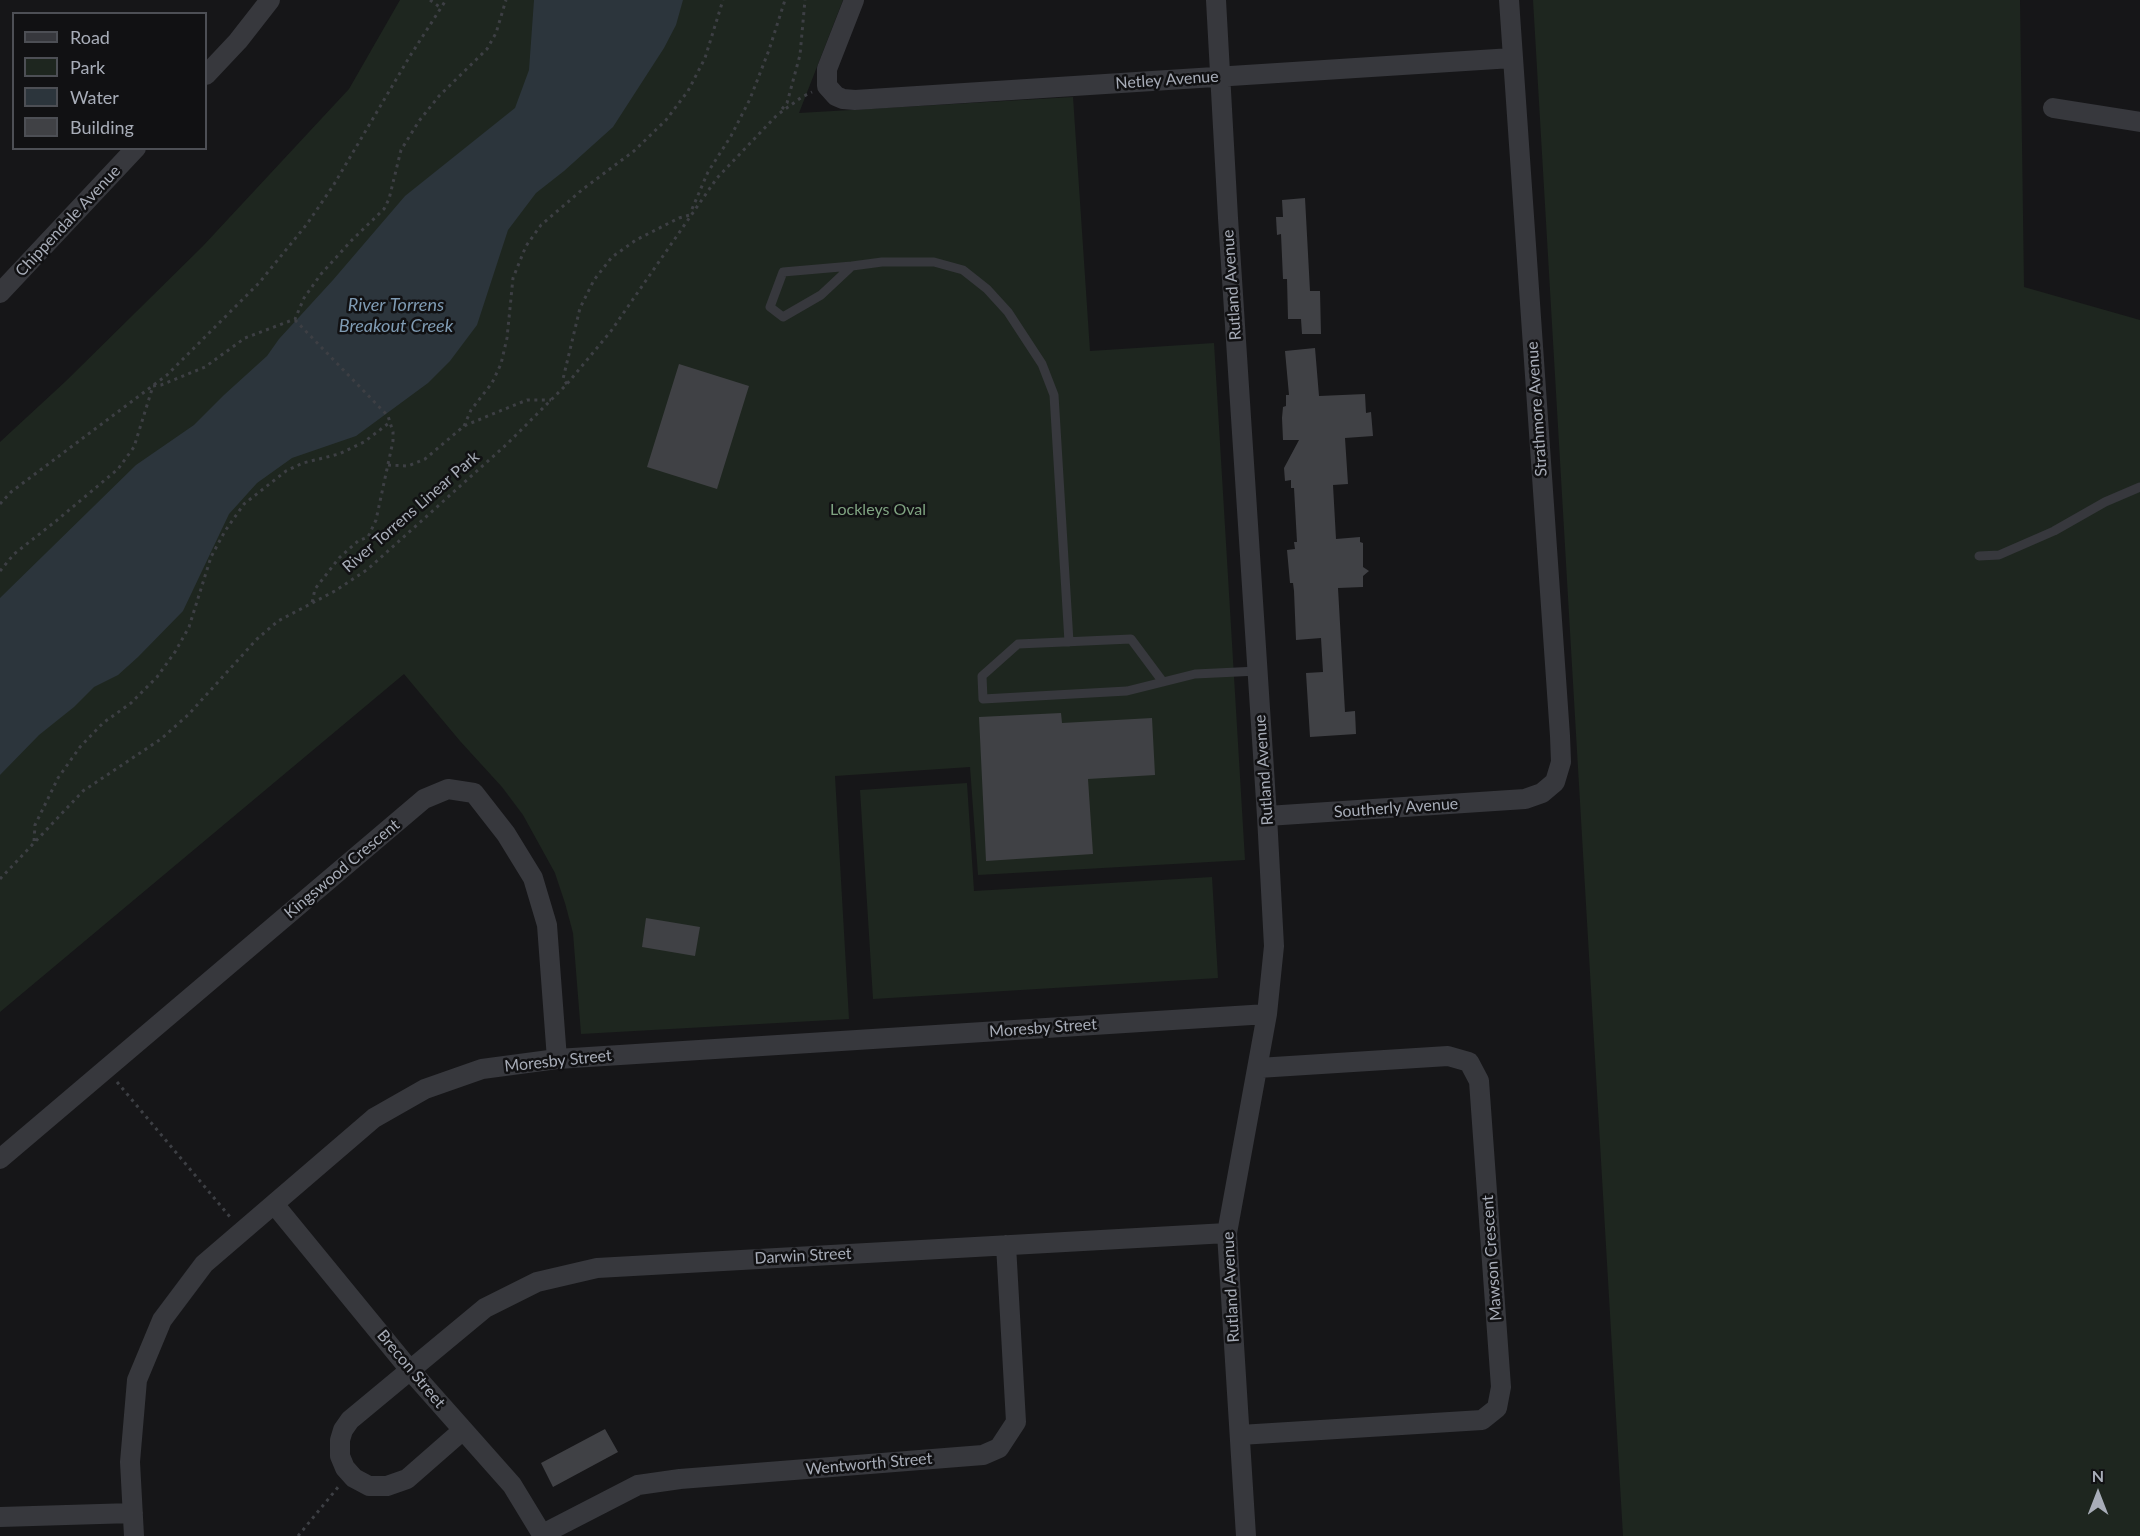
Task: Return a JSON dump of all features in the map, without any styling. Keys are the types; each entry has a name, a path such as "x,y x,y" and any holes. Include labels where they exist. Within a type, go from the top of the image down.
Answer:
{"street":[{"path":"207,74 238,41 270,0"},
{"path":"827,86 829,61 854,0"},
{"name":"Rutland Avenue","path":"1216,0 1274,946 1267,1014 1227,1233 1246,1536"},
{"name":"Strathmore Avenue","path":"1509,0 1561,762 1555,782 1542,793 1525,799"},
{"name":"Netley Avenue","path":"827,86 836,96 855,100 1512,58"},
{"path":"2053,108 2140,122"},
{"name":"Chippendale Avenue","path":"0,293 134,150"},
{"name":"Kingswood Crescent","path":"0,1159 424,799 448,789 474,793 506,834 533,878 547,926 557,1059"},
{"name":"Southerly Avenue","path":"1267,816 1525,799"},
{"name":"Moresby Street","path":"134,1536 130,1462 137,1380 162,1320 204,1264 374,1118 425,1089 482,1070 557,1059 1267,1014"},
{"name":"Mawson Crescent","path":"1240,1435 1482,1420 1497,1408 1501,1387 1479,1081 1469,1062 1448,1056 1258,1068"},
{"name":"Brecon Street","path":"274,1204 410,1370 512,1485 543,1535"},
{"name":"Darwin Street","path":"349,1474 340,1456 340,1440 350,1420 485,1308 537,1282 597,1268 1227,1233"},
{"name":"Wentworth Street","path":"543,1535 638,1485 680,1479 983,1455 999,1449 1016,1422 1006,1245"},
{"path":"349,1474 369,1486 387,1486 408,1479 463,1430"},
{"path":"0,1517 133,1513"}],"lane":[{"path":"852,266 821,295 783,317 770,307 783,272 882,262 934,262 963,270 987,289 1008,312 1042,364 1054,395 1069,642"},
{"path":"1979,556 1999,555 2045,535 2105,502 2140,487"},
{"path":"1163,682 1131,639 1018,644 982,676 983,699 1127,691 1163,682 1195,674 1258,671"}],"path":[{"path":"430,0 441,8"},
{"path":"0,504 11,492 167,375 259,283 307,224 333,186 446,0"},
{"path":"153,386 161,385 205,367 245,338 295,319 304,298 321,274 384,208 389,199 401,150 419,121 439,96 487,49 496,33 506,0"},
{"path":"464,426 471,410 492,383 501,364 507,338 513,278 526,246 541,225 583,189 634,151 666,120 688,91 705,58 723,0"},
{"name":"River Torrens Linear Park","path":"690,214 708,172 731,136 750,99 785,0"},
{"path":"777,115 787,103 800,55 805,0"},
{"name":"River Torrens Linear Park","path":"0,879 83,791 161,739 188,715 257,639 278,621 334,591 368,569 508,443 567,384 611,331 717,178 777,115 802,97 827,86"},
{"path":"567,384 563,380 580,308 594,280 612,257 636,240 690,214"},
{"path":"295,319 388,416 393,432 376,520 368,537 358,541 339,558 315,589 312,603"},
{"path":"0,571 14,554 118,469 134,447 153,386"},
{"path":"388,465 408,466 425,459 464,426 527,400 551,400"},
{"path":"34,843 35,825 58,778 80,747 103,723 131,703 157,677 175,652 189,627 211,557 225,531 244,504 286,471 303,463 339,454 364,442 389,423"},
{"path":"106,1069 242,1231"},
{"path":"298,1536 349,1474"}],"green space":[{"name":"Lockleys Oval","path":"400,0 843,0 799,113 1073,97 1090,351 1214,343 1245,860 978,875 970,767 835,776 849,1019 581,1034 573,933 555,873 523,815 502,787 404,674 0,1012 0,442 66,381 203,246 349,89"},
{"path":"1533,0 2020,0 2024,287 2140,320 2140,1536 1623,1536"},
{"path":"967,783 974,891 1212,877 1218,978 873,999 860,790"}],"water":[{"name":"River Torrens Breakout Creek","path":"534,0 683,0 676,25 664,48 613,127 536,193 508,230 477,325 450,361 428,383 356,436 292,458 257,483 229,514 183,611 118,675 94,687 74,707 39,735 0,775 0,598 136,465 194,425 267,356 279,339 405,196 515,108 529,70"}],"building":[{"path":"1305,198 1310,291 1320,291 1321,334 1302,334 1301,319 1288,319 1287,279 1283,279 1281,234 1277,235 1276,217 1283,217 1282,200"},
{"path":"1315,348 1319,396 1365,394 1366,413 1371,412 1373,436 1345,438 1348,484 1333,485 1336,539 1360,537 1360,542 1363,543 1363,567 1369,571 1363,576 1363,587 1338,588 1345,712 1355,711 1356,734 1310,737 1306,673 1323,672 1321,638 1296,640 1294,591 1293,583 1290,583 1287,550 1295,549 1294,542 1297,542 1294,488 1291,488 1291,480 1285,481 1284,468 1299,440 1283,440 1282,418 1283,407 1286,406 1286,395 1289,395 1285,351"},
{"path":"679,364 749,386 717,489 647,467"},
{"path":"1061,713 1062,723 1152,718 1155,775 1088,779 1093,854 986,861 979,717"},
{"path":"646,918 700,927 695,956 642,947"},
{"path":"605,1429 618,1452 553,1487 541,1463"}]}
